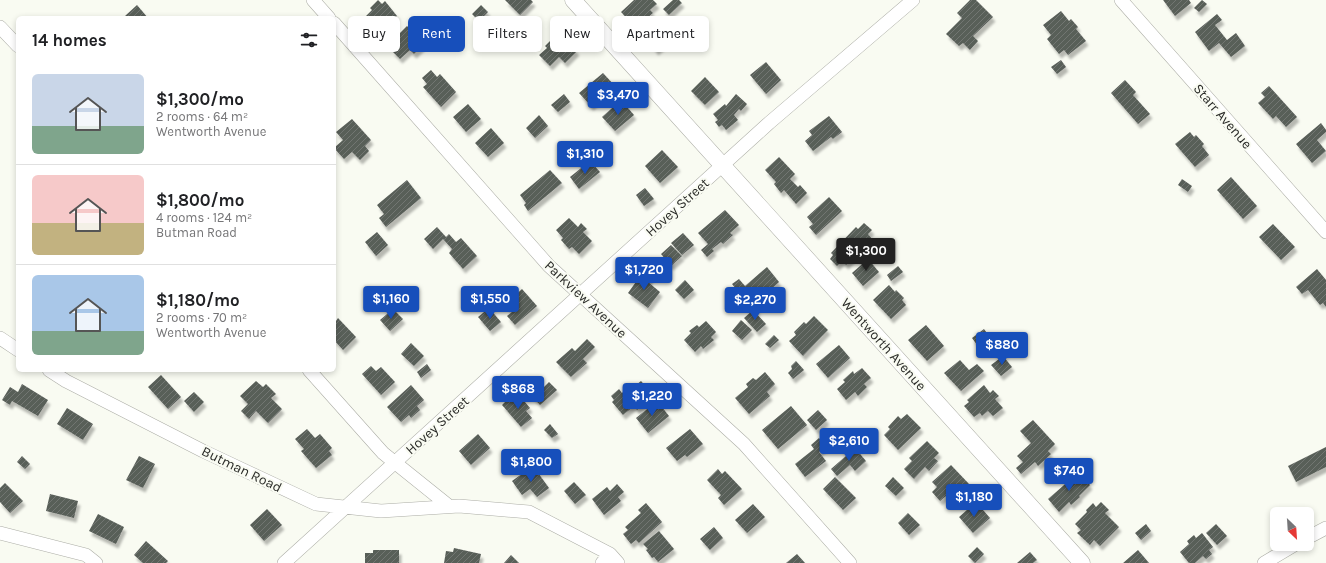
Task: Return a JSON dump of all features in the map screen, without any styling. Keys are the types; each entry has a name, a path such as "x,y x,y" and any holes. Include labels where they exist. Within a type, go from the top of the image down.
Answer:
{"street":[{"path":"313,0 327,16"},
{"name":"Wentworth Avenue","path":"573,0 1082,563"},
{"name":"Hovey Street","path":"284,563 769,124 913,0"},
{"name":"Starr Avenue","path":"1121,0 1326,232"},
{"name":"Parkview Avenue","path":"336,25 549,266 744,444 850,563"},
{"path":"0,27 16,44"},
{"path":"0,338 16,349"},
{"name":"Butman Road","path":"52,372 66,381 203,451 316,504 381,512 449,506 529,512 610,560"},
{"path":"311,372 383,453 449,506"},
{"path":"1314,534 1326,528"},
{"path":"0,533 86,555 96,563"},
{"path":"1264,563 1284,551"}],"building":[{"path":"378,0 382,4 385,1 397,16 366,16 372,10 370,8"},
{"path":"505,0 531,0 533,2 520,15"},
{"path":"634,0 653,0 657,4 650,10 653,13 650,16 625,16 621,12"},
{"path":"673,0 679,0 682,3 669,15 663,9"},
{"path":"970,0 976,0 993,17 973,36 978,41 970,50 963,43 959,46 946,34 962,18 957,13"},
{"path":"1163,0 1189,0 1191,3 1175,16"},
{"path":"1202,0 1207,4 1199,12 1194,8"},
{"path":"137,5 146,16 125,16"},
{"path":"481,5 488,12 484,16 474,16 472,14"},
{"path":"1061,11 1069,21 1071,19 1078,27 1076,29 1086,41 1068,55 1064,50 1059,54 1047,39 1051,35 1043,25"},
{"path":"1217,14 1222,20 1215,25 1227,40 1236,33 1245,46 1231,57 1219,43 1209,51 1195,32"},
{"path":"407,26 408,52 400,59 393,52 400,52 400,33"},
{"path":"550,41 550,52 576,52 565,63 559,57 550,66 539,55 547,48 545,46"},
{"path":"1061,60 1066,67 1057,74 1051,67"},
{"path":"766,62 781,80 766,94 750,75"},
{"path":"431,70 437,77 440,74 456,92 441,107 423,87 427,84 422,78"},
{"path":"603,73 615,86 591,106 579,93"},
{"path":"705,77 719,92 705,105 691,91"},
{"path":"1125,80 1136,92 1133,95 1150,114 1138,124 1111,93"},
{"path":"1269,86 1297,117 1286,127 1276,116 1273,119 1258,103 1265,97 1261,93"},
{"path":"564,94 570,102 558,112 551,105"},
{"path":"736,94 747,104 741,111 739,109 734,115 738,120 726,130 722,125 719,127 715,122 718,120 713,114 725,104 726,106"},
{"path":"621,100 634,115 615,131 602,117"},
{"path":"468,104 481,119 466,132 453,117"},
{"path":"539,115 548,126 535,138 526,128"},
{"path":"829,116 842,132 833,139 831,137 813,151 805,141 812,135 809,131"},
{"path":"352,119 371,140 365,146 369,151 360,160 352,152 344,159 336,150 336,146 343,140 336,132"},
{"path":"1321,123 1326,132 1317,140 1326,151 1312,163 1296,144"},
{"path":"491,128 504,143 488,157 475,143"},
{"path":"1190,132 1194,137 1196,135 1204,144 1202,146 1209,155 1195,167 1175,144"},
{"path":"662,150 678,167 660,183 645,166"},
{"path":"779,157 795,174 790,179 798,187 800,185 807,193 796,204 784,190 781,193 774,184 776,182 765,170"},
{"path":"590,161 600,172 579,189 570,177"},
{"path":"550,170 562,183 528,211 524,205 526,203 520,195"},
{"path":"1231,177 1257,206 1243,219 1217,190"},
{"path":"1182,179 1192,186 1188,192 1178,185"},
{"path":"407,180 421,198 386,227 379,218 384,214 377,205"},
{"path":"645,188 654,199 644,206 636,195"},
{"path":"829,197 842,211 816,235 809,227 813,224 807,217"},
{"path":"725,210 739,225 730,233 733,235 723,244 721,242 712,249 714,251 707,257 701,250 708,244 698,233"},
{"path":"569,218 578,227 581,223 587,229 583,232 592,241 579,254 572,247 569,249 561,240 563,238 556,230"},
{"path":"864,223 872,230 868,234 872,239 846,265 842,261 837,266 830,259 833,255 831,253 856,227 858,229"},
{"path":"1273,224 1295,247 1281,260 1259,237"},
{"path":"437,227 446,237 449,234 456,242 461,238 477,256 463,269 449,253 452,249 443,239 433,249 424,239"},
{"path":"377,232 388,245 376,256 365,242"},
{"path":"683,233 694,245 682,255 671,243"},
{"path":"671,245 682,256 671,266 661,254"},
{"path":"868,259 879,272 863,286 852,273"},
{"path":"898,266 903,272 891,281 887,275"},
{"path":"767,267 779,282 751,307 732,284 739,279 745,286"},
{"path":"1317,269 1326,280 1326,307 1323,303 1320,305 1308,290 1302,294 1296,287"},
{"path":"643,272 651,278 648,282 660,292 648,308 628,293"},
{"path":"685,280 694,290 684,299 675,290"},
{"path":"889,285 895,292 896,290 904,298 902,300 906,305 891,319 873,300"},
{"path":"522,289 537,306 515,325 507,316 512,312 505,305"},
{"path":"489,308 501,322 490,331 478,317"},
{"path":"393,309 403,319 390,331 380,320"},
{"path":"753,310 766,324 757,332 744,318"},
{"path":"814,316 828,330 803,356 789,341 796,335 794,332 804,322 806,324"},
{"path":"338,318 356,337 343,350 336,342 336,321"},
{"path":"741,320 752,330 742,340 732,331"},
{"path":"706,321 716,332 711,337 714,340 703,349 701,346 695,352 684,340 691,333 689,331 697,325 699,327"},
{"path":"926,325 944,346 927,361 908,340"},
{"path":"984,329 992,340 980,349 972,338"},
{"path":"774,335 779,340 770,348 765,344"},
{"path":"587,339 595,347 583,359 587,363 571,377 556,362 572,348 575,351"},
{"path":"411,343 424,356 414,366 401,354"},
{"path":"839,345 850,358 828,378 816,364"},
{"path":"1003,356 1012,367 1001,376 991,365"},
{"path":"960,360 969,370 977,364 984,371 961,391 944,373"},
{"path":"796,361 804,370 793,379 788,373 792,369 791,366"},
{"path":"427,364 431,370 421,378 417,372"},
{"path":"371,366 376,371 381,367 395,382 381,395 362,374"},
{"path":"862,368 871,378 864,384 867,387 858,396 855,392 846,400 837,389 845,382 843,380 853,371 854,374"},
{"path":"765,372 775,384 767,392 770,396 749,414 735,398 748,387 746,384 753,378 756,380"},
{"path":"161,375 181,397 168,409 148,387"},
{"path":"538,380 544,387 549,382 557,390 540,405 527,391"},
{"path":"256,381 263,387 266,384 276,394 271,398 282,409 268,423 256,411 249,419 241,411 248,404 240,396"},
{"path":"641,381 650,391 643,397 647,402 637,410 634,406 623,415 612,402 614,400 611,396 619,389 622,393 627,388 630,390"},
{"path":"22,384 48,400 38,416 12,401 10,405 2,400 10,387 18,392"},
{"path":"411,385 424,400 417,406 420,410 411,418 409,415 401,422 387,407"},
{"path":"984,385 990,393 993,390 999,396 995,399 1003,408 993,416 988,411 982,416 980,413 974,417 964,406 969,402 967,400"},
{"path":"194,392 204,402 194,412 184,401"},
{"path":"519,395 530,408 526,411 532,418 521,427 502,405 511,396 514,399"},
{"path":"657,401 669,416 648,433 636,418"},
{"path":"791,406 807,425 778,449 762,430"},
{"path":"67,408 93,424 83,440 57,424"},
{"path":"818,410 827,420 816,430 807,420"},
{"path":"907,414 921,428 898,450 884,435 890,429 888,427 898,416 901,419"},
{"path":"1033,420 1055,444 1048,451 1051,454 1038,466 1035,462 1021,474 1016,468 1023,462 1017,456 1031,443 1020,431"},
{"path":"550,424 558,434 552,438 544,430"},
{"path":"307,429 315,438 320,434 332,448 329,451 332,455 316,468 301,451 304,449 295,439"},
{"path":"690,429 703,444 687,457 685,455 677,461 666,448"},
{"path":"478,434 490,448 471,465 459,451"},
{"path":"819,438 826,447 819,452 826,461 805,477 795,464 814,449 811,445"},
{"path":"927,441 939,453 934,458 938,461 929,471 925,467 914,479 904,469 912,461 909,458"},
{"path":"1326,447 1326,467 1296,482 1288,466"},
{"path":"855,448 866,461 855,471 850,465 837,476 831,469"},
{"path":"22,456 30,464 25,469 17,462"},
{"path":"139,456 155,464 143,488 126,480"},
{"path":"951,465 970,485 952,502 946,496 940,501 932,492 937,487 932,482"},
{"path":"533,466 549,488 537,497 530,489 522,495 512,481"},
{"path":"718,469 722,474 725,471 742,489 724,505 718,498 721,495 707,480"},
{"path":"1079,472 1090,485 1071,505 1069,502 1059,512 1048,499"},
{"path":"835,477 856,498 843,510 823,489"},
{"path":"893,477 904,488 896,496 885,486"},
{"path":"574,482 586,495 575,504 564,491"},
{"path":"5,483 23,501 10,513 0,502 0,488"},
{"path":"617,484 624,492 618,497 621,501 604,515 592,499 607,487 610,491"},
{"path":"50,494 78,501 74,518 46,511"},
{"path":"976,502 990,518 973,533 959,517"},
{"path":"1101,502 1109,510 1105,513 1119,527 1100,546 1094,540 1090,545 1077,533 1081,530 1075,524 1087,512 1086,510 1093,503 1096,507"},
{"path":"646,503 662,522 639,543 636,540 631,544 623,534 628,530 625,527 641,513 638,510"},
{"path":"753,504 765,517 747,533 735,520"},
{"path":"267,509 282,525 264,541 250,525"},
{"path":"908,513 920,525 909,535 898,523"},
{"path":"98,514 124,527 116,544 89,531"},
{"path":"1146,524 1151,531 1141,540 1135,533"},
{"path":"1216,524 1227,536 1217,545 1206,533"},
{"path":"714,527 723,538 710,550 700,539"},
{"path":"659,531 674,549 658,562 654,557 652,558 646,550 648,549 643,544"},
{"path":"1202,533 1213,547 1209,550 1212,554 1206,559 1203,556 1195,563 1189,563 1180,552 1189,544 1187,541 1194,535 1196,538"},
{"path":"146,541 168,561 166,563 143,563 134,555"},
{"path":"977,547 984,554 975,563 968,556"},
{"path":"454,548 481,554 479,563 444,563 446,551 453,552"},
{"path":"373,550 399,550 399,563 365,563 365,553 373,553"},
{"path":"1138,550 1149,563 1123,563"},
{"path":"1030,552 1037,560 1033,563 1017,563"},
{"path":"797,554 805,563 786,563"},
{"path":"511,555 519,563 504,563"}]}
